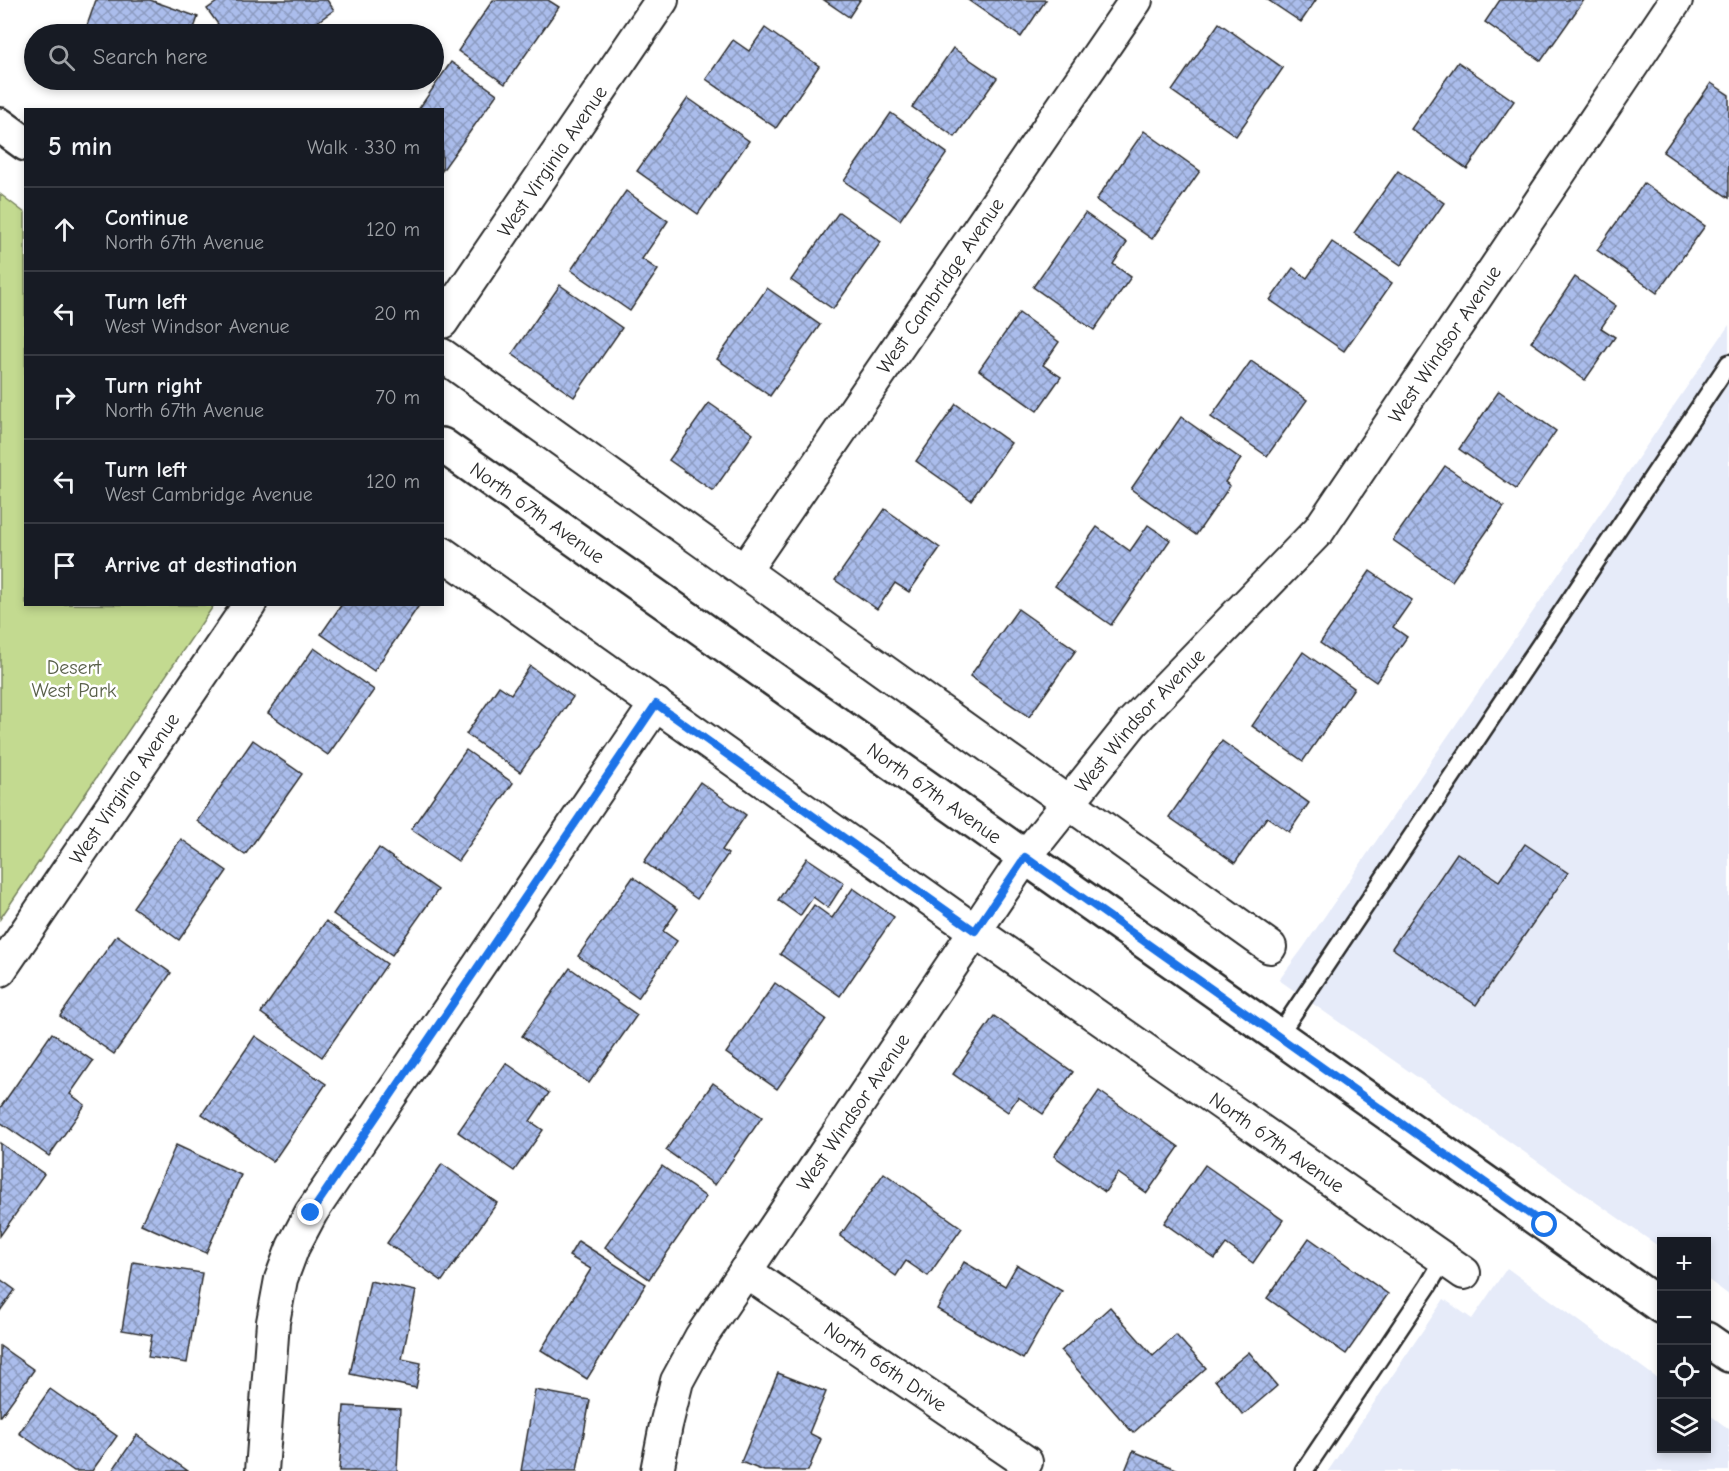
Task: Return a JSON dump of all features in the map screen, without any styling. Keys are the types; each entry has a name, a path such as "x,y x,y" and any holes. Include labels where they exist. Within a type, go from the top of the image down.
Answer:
{"main road":[{"path":"0,125 24,143"},
{"name":"North 67th Avenue","path":"444,446 1657,1303"},
{"path":"1711,1342 1729,1355"}],"street":[{"name":"West Virginia Avenue","path":"444,319 662,0"},
{"name":"West Cambridge Avenue","path":"745,570 1136,0"},
{"name":"West Windsor Avenue","path":"657,1471 678,1381 701,1337 1025,857 1133,722 1319,530 1676,0"},
{"path":"444,356 1270,947"},
{"name":"North 67th Avenue","path":"444,554 975,931 1454,1266"},
{"name":"West Virginia Avenue","path":"0,970 249,606"},
{"path":"262,1471 273,1322 281,1279 306,1221 656,704"},
{"name":"North 66th Drive","path":"745,1271 1026,1462"}],"lane":[{"path":"1278,1036 1729,363"},
{"path":"1304,1471 1422,1296 1454,1266"}],"shaded area":[{"path":"1729,325 1729,1295 1711,1282 1711,1237 1657,1237 1657,1245 1279,980"},
{"path":"1507,1268 1657,1378 1657,1453 1711,1453 1711,1416 1729,1429 1729,1471 1328,1471 1444,1299 1472,1319"}],"green space":[{"name":"Desert West Park","path":"0,194 24,212 24,606 213,606 0,919"}],"building":[{"path":"96,0 150,0 198,17 196,24 88,24"},
{"path":"220,0 327,0 334,10 314,24 218,24 207,9"},
{"path":"493,0 548,0 559,7 505,84 458,51"},
{"path":"824,0 860,0 849,17"},
{"path":"968,0 1046,0 1021,37"},
{"path":"1268,0 1316,0 1301,22"},
{"path":"1500,0 1584,0 1541,61 1485,22"},
{"path":"1219,23 1283,68 1236,136 1172,91"},
{"path":"765,28 819,66 776,128 706,79 733,40 749,51"},
{"path":"953,48 997,78 955,137 912,107"},
{"path":"451,62 497,94 444,168 444,108 419,108 432,90 444,90 444,72"},
{"path":"1458,62 1514,101 1467,169 1411,129"},
{"path":"1711,83 1729,95 1729,198 1663,152"},
{"path":"688,98 749,141 698,214 637,171"},
{"path":"891,113 947,153 900,220 844,181"},
{"path":"1144,131 1200,171 1152,239 1096,200"},
{"path":"1398,171 1444,203 1401,265 1354,233"},
{"path":"1644,183 1705,226 1657,293 1597,250"},
{"path":"626,191 668,221 642,259 658,270 630,311 571,270"},
{"path":"839,212 881,242 833,309 791,280"},
{"path":"1085,213 1127,243 1113,264 1131,277 1094,330 1033,287"},
{"path":"1332,242 1392,283 1344,351 1270,300 1293,268 1307,278"},
{"path":"1575,277 1616,306 1601,328 1615,337 1585,380 1531,342"},
{"path":"560,285 622,328 574,397 512,354"},
{"path":"767,288 820,325 770,396 717,359"},
{"path":"1019,313 1059,342 1043,365 1061,377 1037,411 979,370"},
{"path":"1251,361 1307,400 1267,456 1211,417"},
{"path":"1499,391 1556,431 1516,489 1459,449"},
{"path":"709,403 753,434 713,491 669,460"},
{"path":"956,404 1011,443 971,500 916,461"},
{"path":"1181,417 1241,459 1225,482 1230,486 1196,535 1131,489"},
{"path":"1445,466 1504,507 1452,581 1393,540"},
{"path":"885,509 940,548 909,592 895,583 877,609 835,580"},
{"path":"1148,525 1170,540 1111,625 1055,586 1097,527 1130,551"},
{"path":"1370,571 1412,600 1393,627 1407,637 1376,682 1320,643"},
{"path":"341,606 419,606 374,671 321,634"},
{"path":"1018,609 1076,650 1029,717 970,676"},
{"path":"314,648 374,690 328,755 268,713"},
{"path":"1303,652 1354,688 1303,761 1252,726"},
{"path":"530,666 573,697 520,772 466,734 499,686 511,694"},
{"path":"253,740 302,774 245,855 197,821"},
{"path":"1222,741 1309,803 1289,832 1267,817 1235,863 1169,817"},
{"path":"466,750 513,783 458,861 411,829"},
{"path":"700,782 746,815 722,850 728,854 697,899 644,862"},
{"path":"181,839 227,871 179,940 133,907"},
{"path":"1525,844 1568,873 1476,1005 1392,948 1457,853 1499,881"},
{"path":"379,848 438,890 392,955 333,914"},
{"path":"807,858 844,883 828,908 813,897 800,916 778,900"},
{"path":"633,877 678,909 663,931 677,941 638,998 578,956"},
{"path":"853,888 894,917 840,996 780,954 814,905 832,918"},
{"path":"326,921 387,964 322,1057 261,1013"},
{"path":"117,935 171,973 114,1054 60,1016"},
{"path":"570,968 637,1015 589,1083 522,1036"},
{"path":"775,983 826,1019 777,1089 726,1053"},
{"path":"994,1016 1073,1072 1043,1114 1018,1097 1008,1112 953,1074"},
{"path":"52,1033 93,1061 70,1094 85,1105 49,1156 0,1122 0,1108"},
{"path":"255,1036 326,1084 273,1162 202,1114"},
{"path":"506,1063 549,1093 530,1121 543,1130 514,1171 458,1132"},
{"path":"713,1083 762,1117 715,1185 666,1150"},
{"path":"1099,1091 1179,1147 1147,1193 1118,1173 1105,1192 1054,1156"},
{"path":"0,1143 44,1174 0,1236"},
{"path":"176,1145 241,1175 206,1253 141,1224"},
{"path":"442,1164 497,1203 442,1281 387,1243"},
{"path":"1205,1165 1283,1220 1253,1263 1226,1244 1215,1259 1164,1223"},
{"path":"662,1166 706,1197 649,1279 605,1247"},
{"path":"884,1173 962,1228 928,1276 906,1261 896,1276 840,1236"},
{"path":"1309,1238 1388,1294 1346,1354 1267,1298"},
{"path":"578,1241 646,1284 587,1379 541,1350 591,1269 569,1256"},
{"path":"133,1262 202,1273 187,1363 148,1357 152,1335 122,1330"},
{"path":"964,1262 1005,1286 1017,1265 1062,1291 1023,1359 937,1309"},
{"path":"0,1279 15,1290 0,1311"},
{"path":"370,1281 416,1291 402,1359 421,1363 416,1388 350,1374"},
{"path":"1110,1307 1153,1356 1176,1335 1206,1368 1133,1433 1061,1351"},
{"path":"0,1346 34,1370 1,1416 0,1416"},
{"path":"1249,1352 1277,1386 1243,1415 1215,1380"},
{"path":"778,1373 826,1392 809,1433 821,1439 808,1471 764,1471 741,1462"},
{"path":"50,1389 117,1436 92,1471 74,1471 19,1433"},
{"path":"535,1390 590,1400 577,1471 521,1471"},
{"path":"344,1406 400,1409 397,1471 339,1471"},
{"path":"137,1435 188,1471 112,1471"},
{"path":"1133,1451 1181,1471 1125,1471"}],"route":[{"path":"311,1213 656,704 975,931 1025,857 1545,1225"}]}
